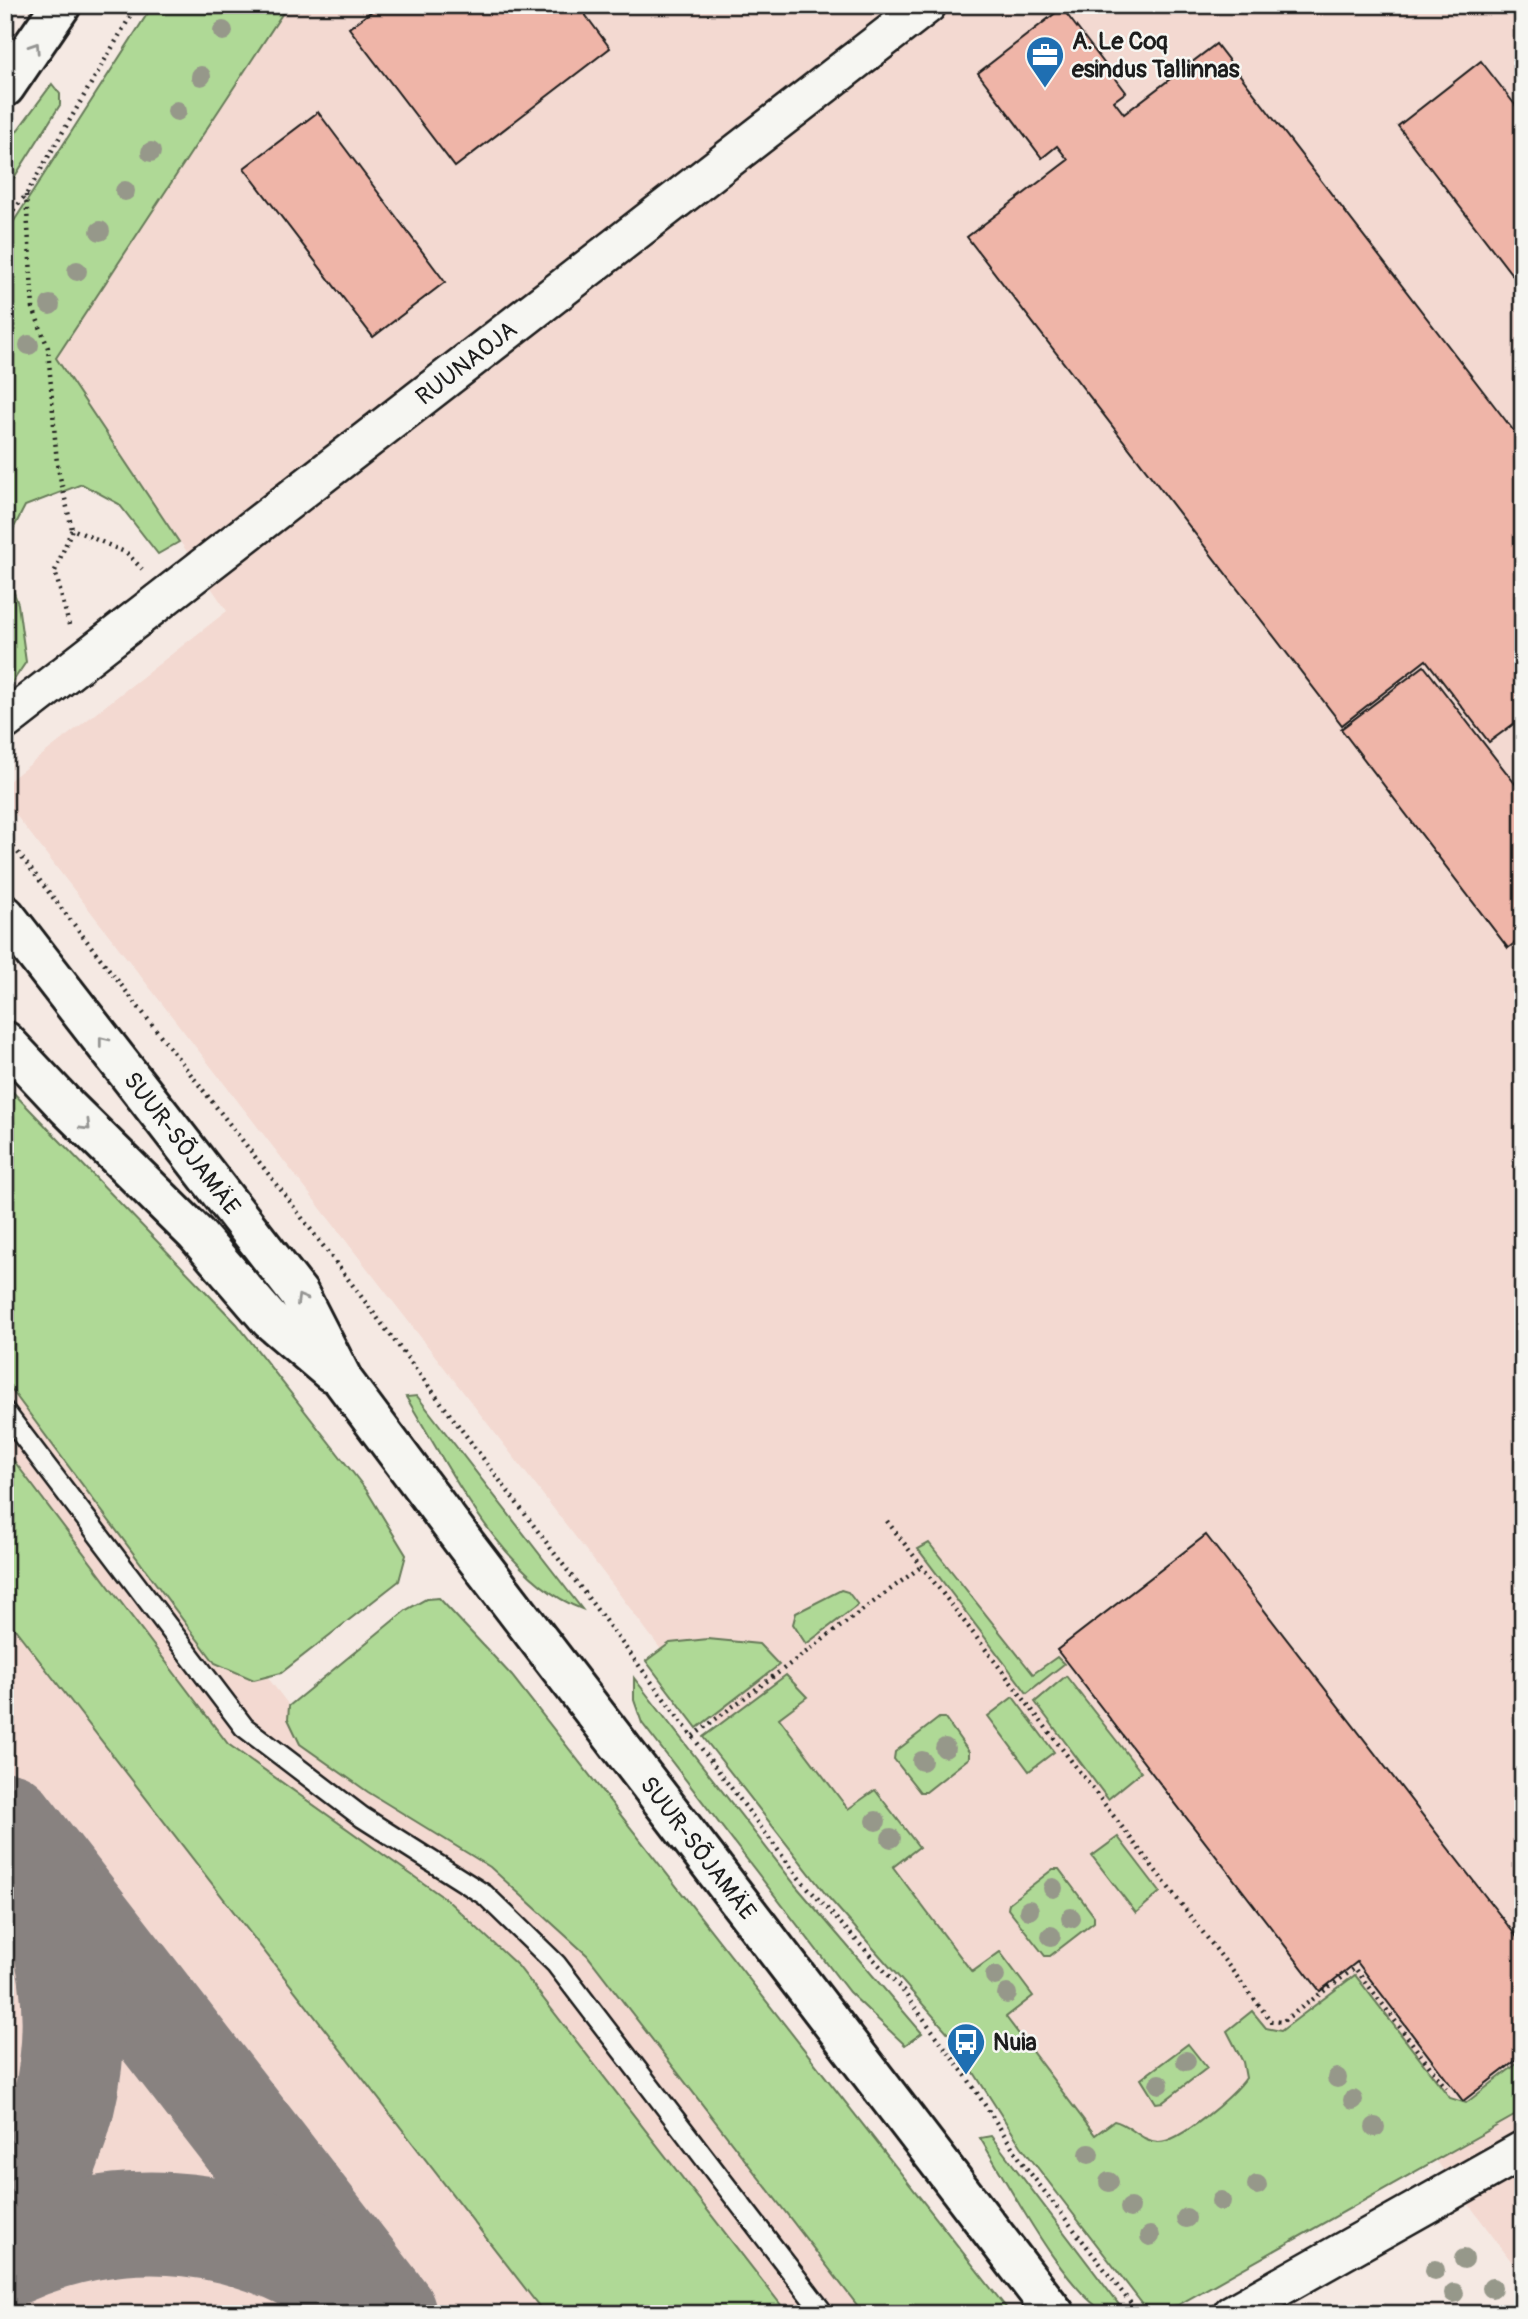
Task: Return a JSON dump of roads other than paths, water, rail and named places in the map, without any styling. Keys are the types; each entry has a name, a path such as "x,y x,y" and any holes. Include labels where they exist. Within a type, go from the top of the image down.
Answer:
{"main road":[{"path":"5,88 61,5"},
{"name":"SUUR-SÕJAMÄE","path":"5,915 299,1294 344,1382 1055,2314"},
{"name":"SUUR-SÕJAMÄE","path":"5,1041 67,1107 196,1234 270,1320 344,1382"}],"street":[{"name":"RUUNAOJA","path":"5,721 928,5"},
{"path":"1231,2314 1523,2150"}],"lane":[{"path":"5,1412 244,1727 362,1817 485,1895 556,1964 824,2314"}],"place":[{"name":"A. Le Coq esindus Tallinnas","path":"1045,89"},
{"name":"Nuia","path":"966,2076"}]}
